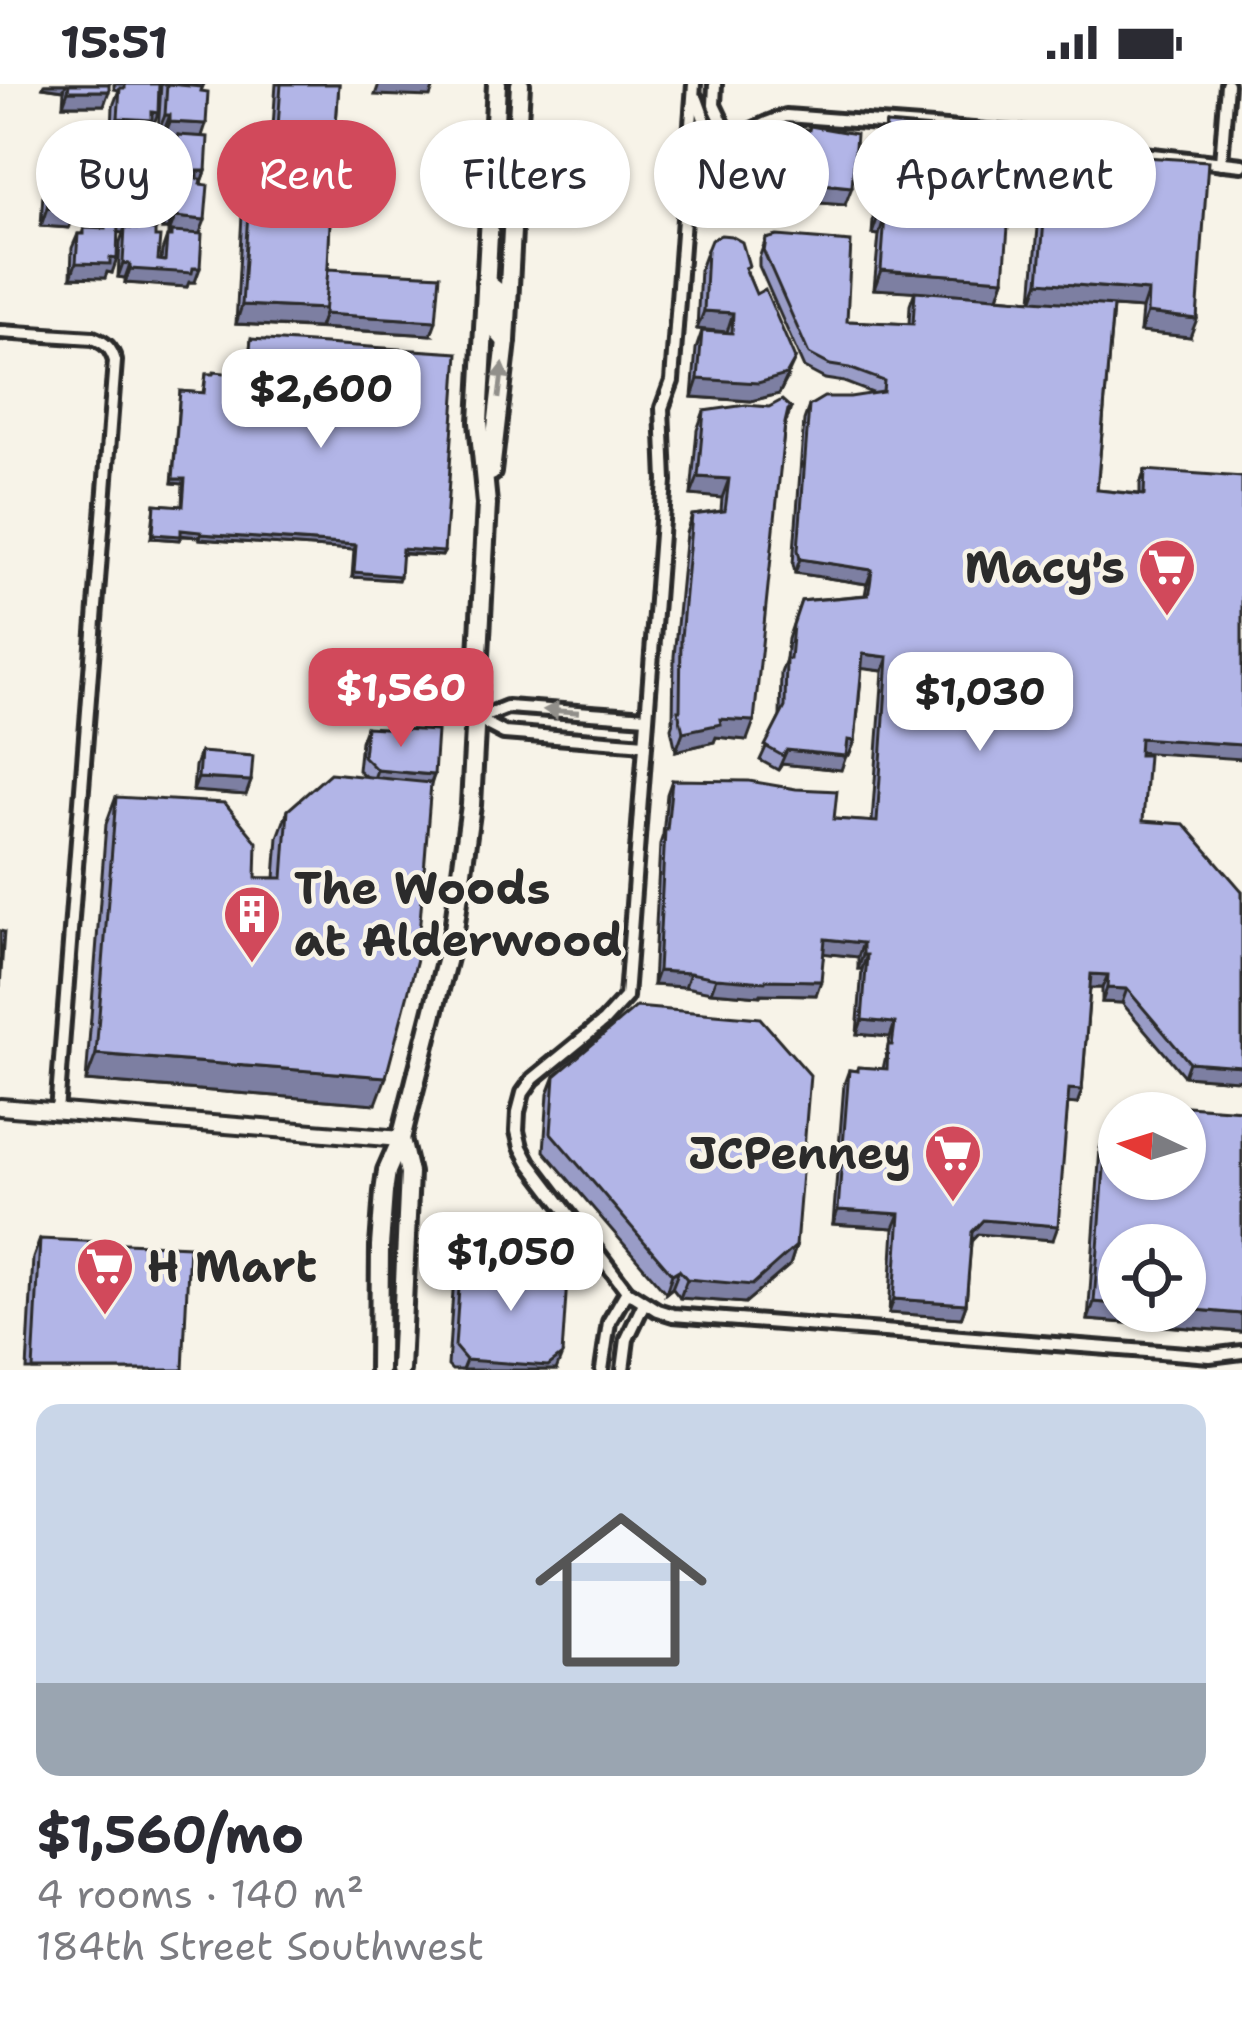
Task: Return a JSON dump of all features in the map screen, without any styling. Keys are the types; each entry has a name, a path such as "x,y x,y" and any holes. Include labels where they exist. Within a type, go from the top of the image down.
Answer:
{"main road":[{"path":"487,504 478,422 497,84"},
{"path":"379,1370 380,1246 387,1171 401,1138 454,930 471,805 487,504 506,341 520,84"},
{"path":"485,281 497,271 500,250 511,231"},
{"path":"485,281 496,290 495,329 506,341"},
{"path":"400,1370 409,1173 401,1138"}],"street":[{"path":"715,84 714,105 721,120"},
{"path":"1221,163 1227,84"},
{"path":"694,87 705,120"},
{"path":"692,120 694,87"},
{"path":"772,120 785,116 1042,135 1110,152 1242,165"},
{"path":"685,228 672,381 662,409 666,459 626,997 523,1093 518,1112 521,1147 628,1291 673,1315 1186,1354 1242,1352"},
{"path":"0,332 93,338 111,349 115,361 57,1112"},
{"path":"477,719 507,707 647,717"},
{"path":"477,719 504,733 645,744"},
{"path":"0,1107 401,1138"},
{"path":"602,1370 609,1322 628,1291"},
{"path":"623,1370 627,1339 644,1303"}],"building":[{"path":"69,84 109,84 109,91 68,91"},
{"path":"125,84 159,84 158,113 152,112 152,120 118,118 120,88"},
{"path":"167,84 202,87 201,91 208,92 206,124 170,120 165,115"},
{"path":"281,84 339,84 336,120 278,120"},
{"path":"829,129 853,133 852,187 829,185"},
{"path":"193,136 208,137 206,171 198,171 198,176 193,176"},
{"path":"1156,158 1208,161 1197,319 1147,313 1148,291 1039,282 1043,228 1156,228"},
{"path":"193,178 208,185 205,220 193,219"},
{"path":"84,228 118,228 117,259 110,258 110,264 76,263 78,234 84,234"},
{"path":"125,228 155,230 155,237 160,237 158,260 165,261 167,237 172,232 202,234 200,268 193,268 192,273 130,269 130,264 123,263"},
{"path":"247,228 330,228 326,309 242,305"},
{"path":"884,228 1008,228 1004,279 881,270"},
{"path":"721,235 742,242 749,266 745,268 756,294 765,289 795,359 786,375 758,383 698,379 702,331 732,333 733,313 704,311 707,250 711,240"},
{"path":"766,239 851,242 847,321 913,324 915,291 1113,306 1097,490 1144,495 1145,470 1242,477 1242,745 1140,738 1139,755 1148,755 1143,821 1184,824 1242,891 1242,1066 1189,1062 1127,989 1107,988 1108,975 1091,974 1082,1090 1069,1089 1058,1226 983,1220 972,1232 966,1304 894,1299 900,1214 838,1210 849,1070 887,1069 895,1023 862,1020 867,955 863,955 863,943 825,939 821,981 765,982 658,971 672,780 749,781 837,791 834,819 877,822 888,657 863,654 855,741 848,740 846,756 787,750 783,756 765,746 785,707 786,659 790,659 801,601 868,595 872,570 800,559 809,406 824,397 883,392 884,381 809,354 764,252"},
{"path":"328,269 440,275 436,321 324,314"},
{"path":"251,339 458,353 444,552 402,549 400,576 354,572 356,545 181,530 181,536 153,534 155,504 183,506 185,479 173,479 180,391 204,393 206,374 214,372 248,375"},
{"path":"782,400 791,408 785,423 754,721 720,719 721,724 683,732 678,710 692,515 725,511 729,479 698,477 704,411 769,407"},
{"path":"366,727 437,731 434,775 377,770 363,756"},
{"path":"200,752 253,756 251,781 198,778"},
{"name":"The Woods at Alderwood","path":"330,773 431,783 417,959 386,1077 96,1054 116,797 225,803 257,842 256,878 283,878 288,810"},
{"path":"0,931 4,932 0,987"},
{"path":"636,1007 760,1018 810,1075 796,1246 752,1285 687,1279 679,1270 672,1274 551,1133 555,1076"},
{"path":"1206,1107 1242,1110 1242,1314 1206,1311 1206,1224 1100,1224 1102,1200 1206,1200"},
{"name":"H Mart","path":"40,1239 189,1246 183,1370 33,1370"},
{"path":"1098,1249 1098,1302 1094,1302"},
{"path":"473,1261 556,1267 567,1280 562,1355 548,1366 466,1360 455,1347 460,1273"}],"place":[{"name":"Macy's","path":"1167,618"},
{"name":"The Woods at Alderwood","path":"252,965"},
{"name":"JCPenney","path":"953,1204"},
{"name":"H Mart","path":"105,1317"}]}
